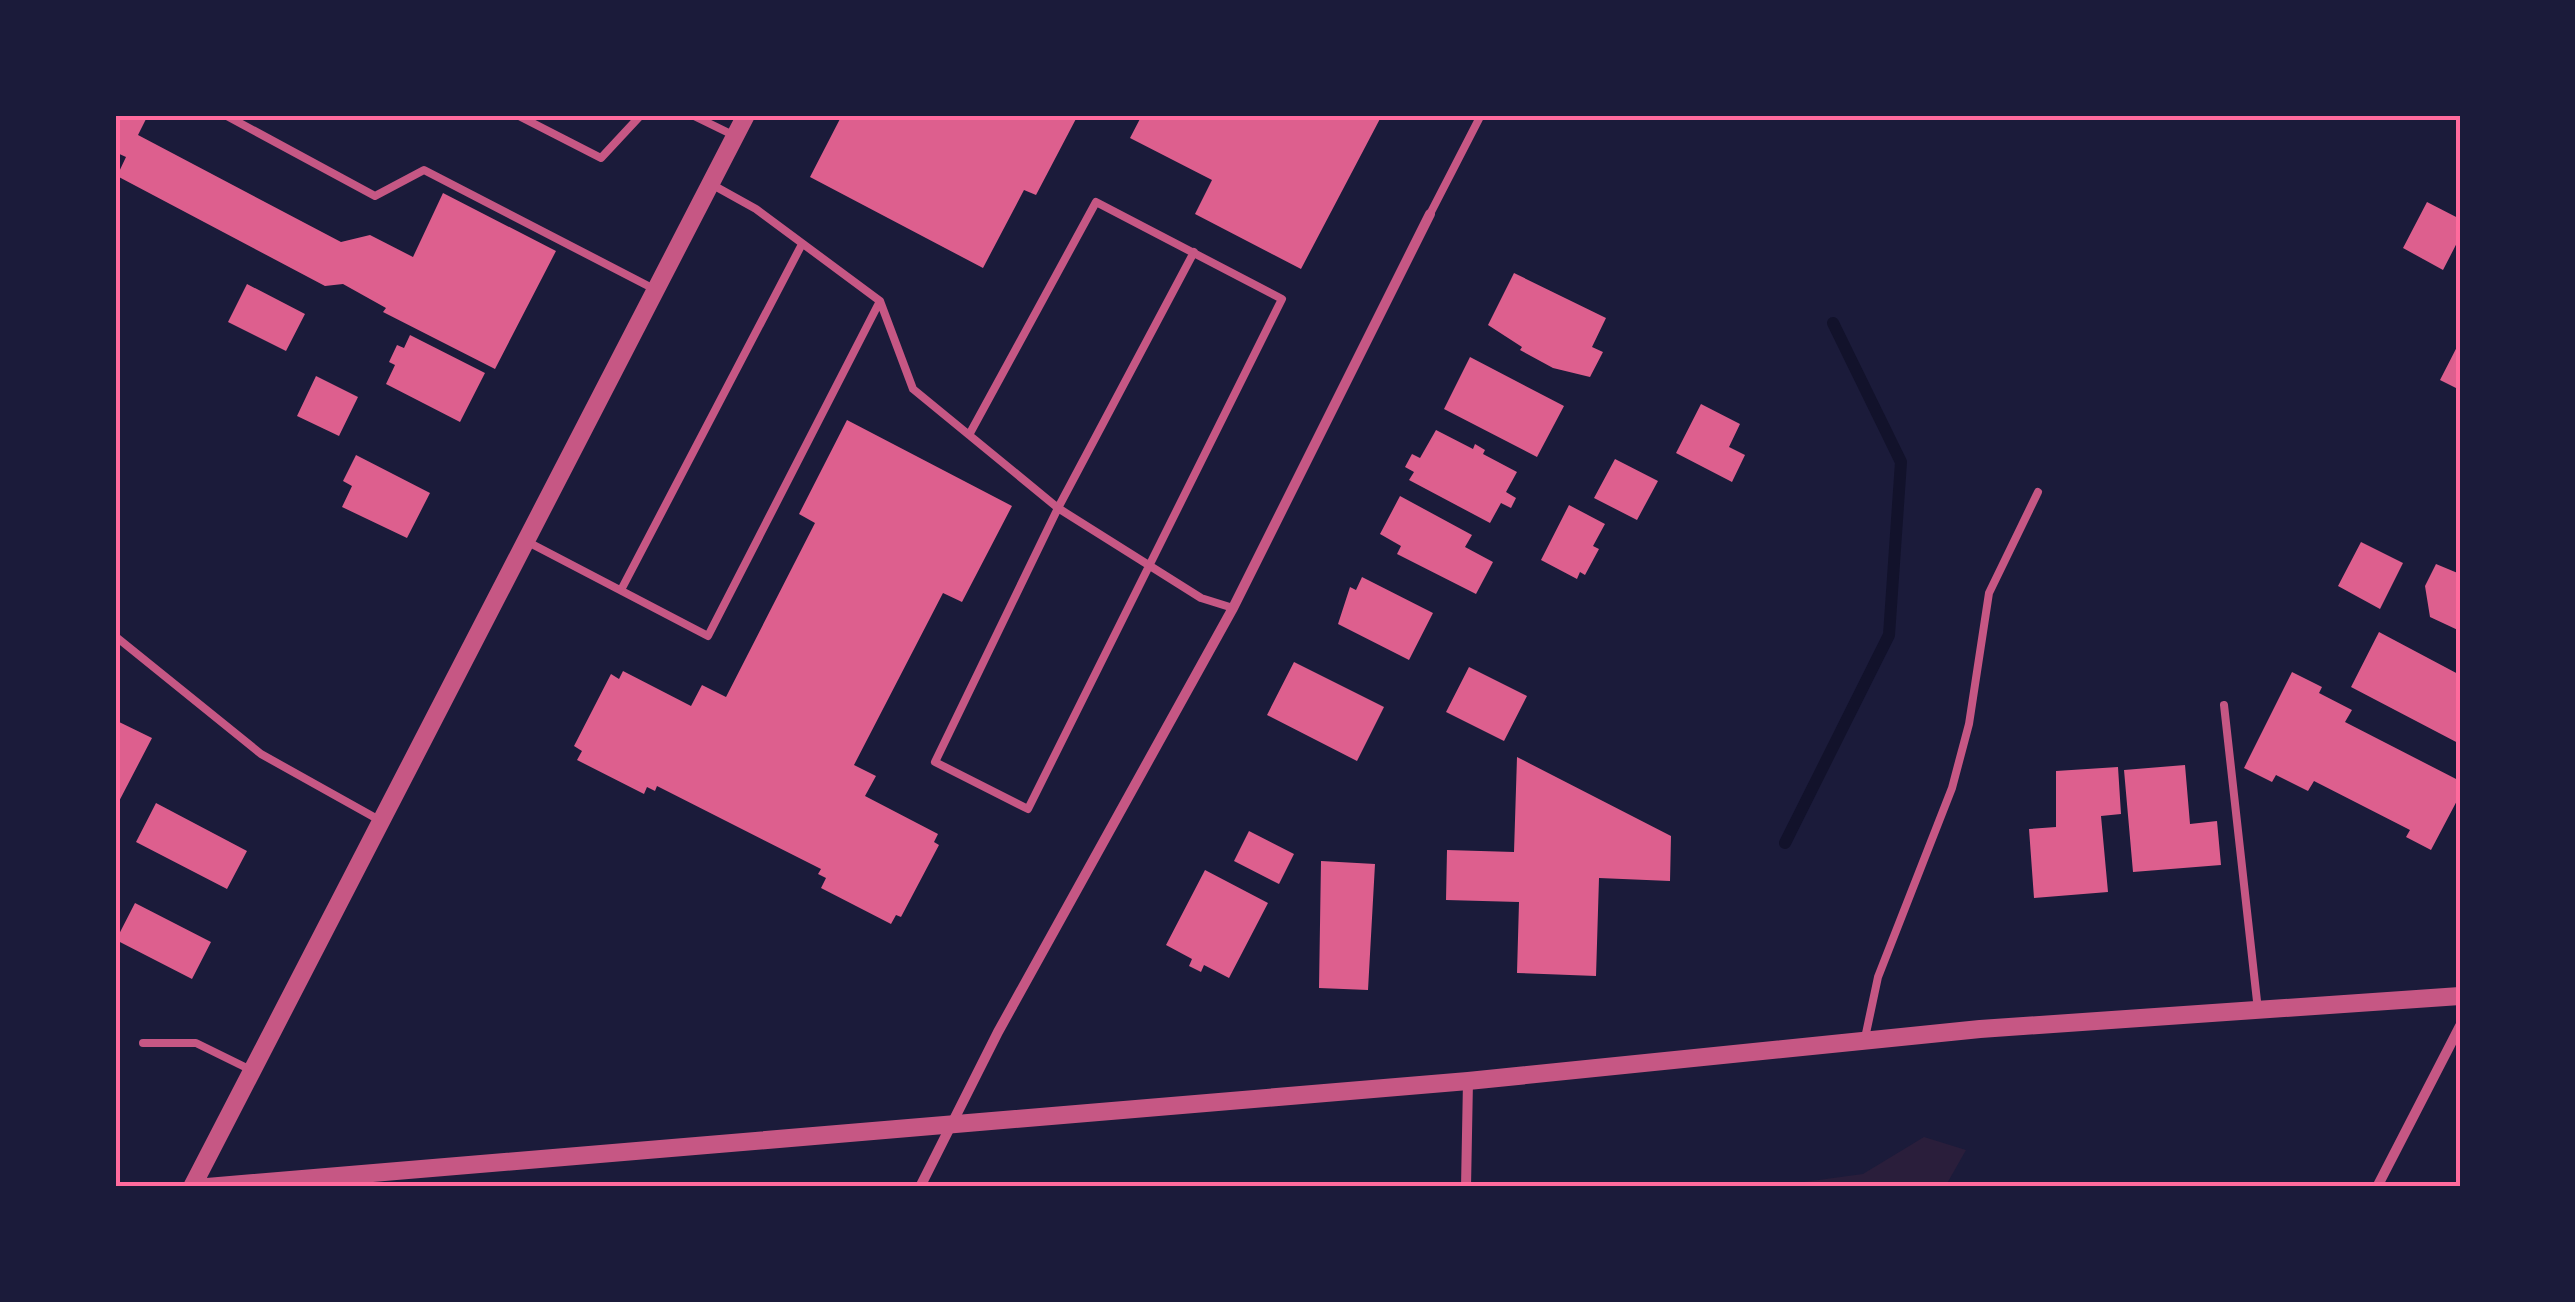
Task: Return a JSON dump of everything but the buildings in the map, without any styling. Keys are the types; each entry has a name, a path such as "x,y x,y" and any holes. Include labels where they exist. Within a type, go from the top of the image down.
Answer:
{"street":[{"path":"192,1187 746,115"},
{"path":"920,1187 998,1032 1233,608 1430,214"},
{"path":"207,1187 1468,1081 1865,1040 2460,996"},
{"path":"2377,1187 2460,1026"},
{"path":"1466,1187 1468,1081"}],"lane":[{"path":"225,115 375,196 424,170 656,290"},
{"path":"517,115 601,158 641,115"},
{"path":"692,115 736,136"},
{"path":"1430,214 1482,115"},
{"path":"711,184 756,209 880,301 913,388 1058,508 1201,598 1233,608"},
{"path":"969,435 1096,202 1194,252 1282,299 1028,809 936,762 1058,508 1194,252"},
{"path":"620,590 801,246"},
{"path":"526,540 708,636 880,301"},
{"path":"1865,1040 1878,976 1952,788 1969,724 1989,593 2038,492"},
{"path":"115,636 260,754 382,821"},
{"path":"2224,705 2258,1010"},
{"path":"143,1043 196,1043 252,1071"}],"shaded area":[{"path":"1924,1137 1966,1150 1945,1187 1766,1187 1863,1174"}],"waterway":[{"path":"1785,843 1889,635 1901,462 1833,323"}]}
